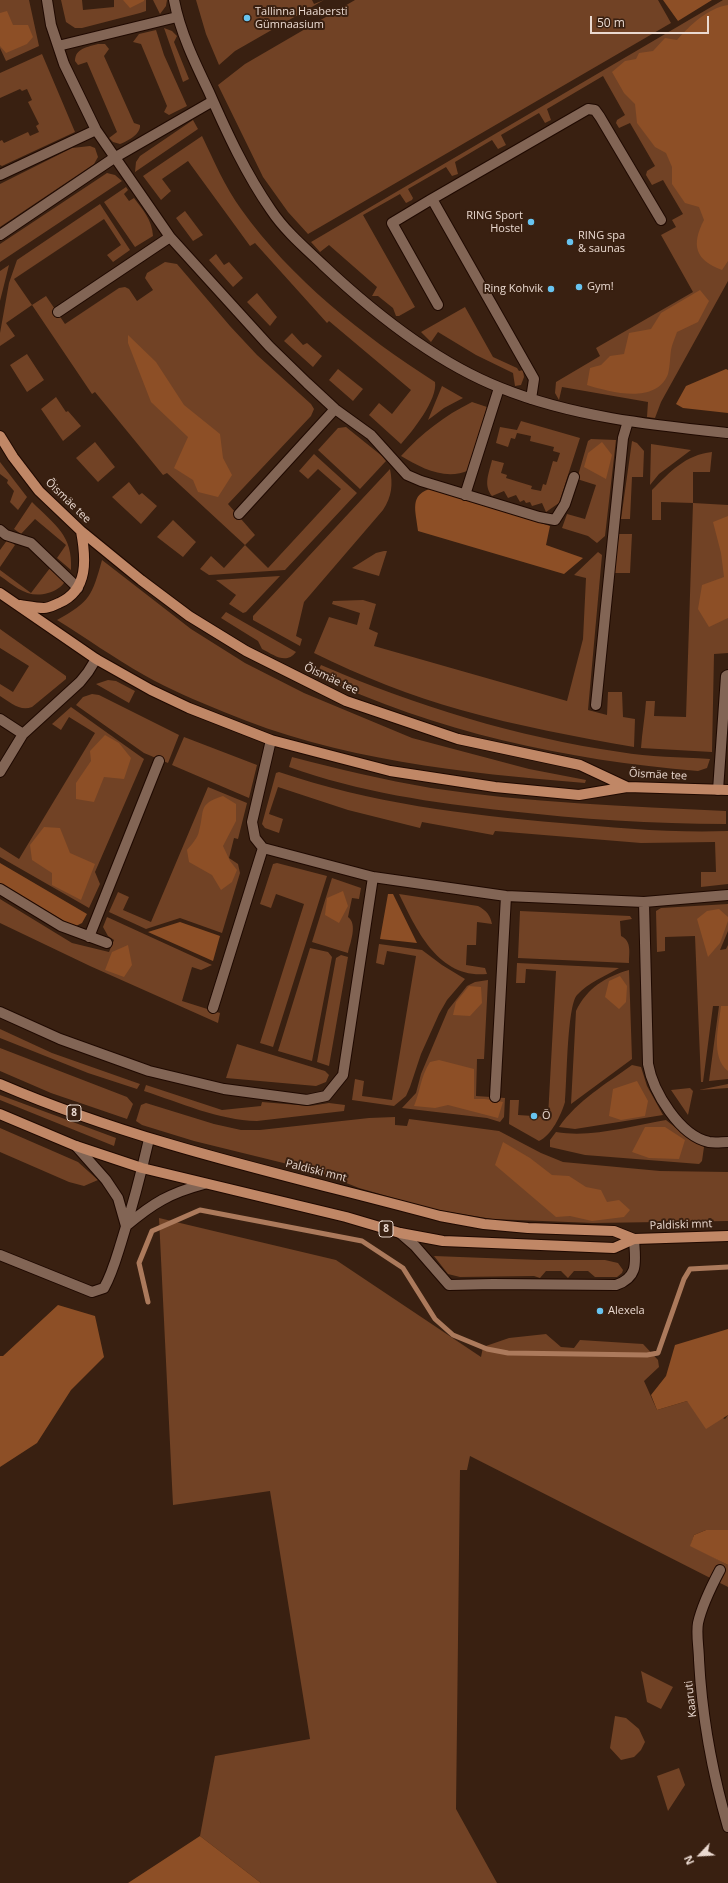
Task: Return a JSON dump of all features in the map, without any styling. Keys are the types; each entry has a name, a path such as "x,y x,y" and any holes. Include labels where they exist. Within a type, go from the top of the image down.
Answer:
{"main road":[{"name":"Õismäe tee","path":"0,436 13,457 39,491 81,531 141,580 189,616 246,651 346,701 458,739 580,765 627,787 723,790"},
{"path":"16,604 45,608 64,600 78,588 84,574 85,553 81,531"},
{"path":"0,593 96,659 151,690 189,708 271,740 390,771 495,787 579,795 627,787"},
{"name":"Paldiski mnt","path":"0,1084 35,1099 149,1139 440,1216 484,1224 528,1228 614,1231 634,1239"},
{"name":"Paldiski mnt","path":"0,1114 76,1146 142,1168 346,1217 400,1233 451,1242 614,1248 634,1239 728,1236"}],"street":[{"path":"47,0 52,25 64,64 96,130 114,158 170,236 270,346 335,409 371,435 407,474 421,481 539,517 555,520 565,504 574,477"},
{"path":"174,0 178,17 212,101 248,173 272,212 302,246 357,297 415,340 454,365 499,388 531,400 628,421 728,433"},
{"path":"58,46 178,17"},
{"path":"0,236 114,158 212,101"},
{"path":"438,305 392,223 588,109 595,110 600,117 661,220"},
{"path":"0,175 96,130"},
{"path":"432,199 534,379 531,400"},
{"path":"58,312 170,236"},
{"path":"465,495 499,388"},
{"path":"239,514 335,409"},
{"path":"596,705 623,438 628,421"},
{"path":"0,530 6,535 31,543 78,588"},
{"path":"0,772 22,734 80,682 96,659"},
{"path":"723,790 726,676 728,675"},
{"path":"0,719 22,734"},
{"path":"271,740 252,822 255,838 263,848 373,877 506,896 644,902 728,895"},
{"path":"89,937 159,761"},
{"path":"213,1008 263,848"},
{"path":"0,1012 60,1039 149,1070 224,1089 307,1100 326,1096 343,1075 373,877"},
{"path":"0,889 61,926 107,943"},
{"path":"495,1097 506,896"},
{"path":"644,902 648,1064 650,1074 672,1116 686,1130 709,1142 728,1142"},
{"path":"0,1254 92,1292 104,1288 110,1278 126,1226 149,1139"},
{"path":"76,1146 106,1180 118,1198 126,1226"},
{"path":"126,1226 160,1200 179,1190 204,1184"},
{"path":"400,1233 415,1246 448,1286 493,1284 616,1285 627,1281 633,1274 635,1257 634,1239"},
{"name":"Kaaruti","path":"720,1570 703,1605 697,1625 700,1684 708,1741 716,1783 728,1827"}],"shaded area":[{"path":"0,0 29,0 39,46 6,61 0,48"},
{"path":"61,0 82,0 83,10 114,7 114,0 146,0 146,11 82,28 75,28 66,22"},
{"path":"123,0 144,0 144,1 130,8"},
{"path":"153,0 167,0 166,6 160,14"},
{"name":"Tallinna Haabersti Gümnaasium","path":"196,0 312,0 314,4 324,0 235,51 219,65 206,34"},
{"path":"355,0 658,0 671,23 308,234 288,212 263,177 218,85 245,64"},
{"path":"663,0 712,0 678,21"},
{"path":"723,0 728,0 728,281 661,402 655,418 647,417 648,402 562,387 559,400 555,393 556,382 600,356 596,348 693,292 661,235 676,227 672,220 683,214 663,180 652,185 646,175 647,171 655,166 630,123 619,128 616,123 617,120 625,115 603,76 547,109 551,120 545,123 539,113 501,135 506,145 498,149 492,140 455,162 458,174 452,176 446,167 408,189 413,198 412,200 406,203 400,194 363,215 415,307 399,316 396,316 393,308 378,296 372,296 377,287 329,245 320,252 311,242"},
{"path":"728,5 728,261 722,270 706,261 698,251 698,237 704,220 699,207 685,203 672,184 672,167 666,153 655,147 637,123 635,104 624,93 612,72 625,61 636,59 639,53 653,51 665,38 677,40 694,23 707,13"},
{"path":"7,11 13,25 28,25 33,37 27,44 6,53 0,46 0,13"},
{"path":"164,28 172,31 177,36 174,42 189,79 183,82"},
{"path":"156,30 164,55 187,106 169,115 164,112 167,106 141,44 133,42 139,34"},
{"path":"105,44 109,49 104,56 134,123 140,125 140,128 136,134 120,144 113,142 109,138 117,132 87,62 78,65 75,61 77,53 86,47"},
{"path":"42,54 75,132 2,166 0,165 0,141 2,140 4,143 28,132 30,136 39,132 36,126 39,124 28,102 32,100 27,89 22,91 20,89 0,98 0,73"},
{"path":"193,120 198,129 135,172 136,162 140,156"},
{"path":"202,136 235,201 261,235 283,259 306,283 355,325 381,345 435,382 435,389 428,406 417,424 401,444 369,415 379,403 392,414 411,390 329,321 327,323 255,243 250,246 188,161 162,179 171,191 161,200 143,176"},
{"path":"90,146 95,148 98,157 94,164 0,227 0,184 72,148"},
{"path":"107,173 115,175 122,181 0,262 0,244"},
{"path":"126,187 128,190 124,194 129,201 134,198 141,207 151,225 153,236 135,247 104,202"},
{"path":"100,204 130,250 113,262 107,255 121,245 104,219 14,279 32,305 6,323 15,336 0,346 0,333 9,283 17,260"},
{"path":"185,211 203,235 193,241 176,218"},
{"path":"216,254 224,265 229,262 243,278 233,287 209,260"},
{"path":"165,262 177,264 257,355 311,404 314,409 311,416 228,504 255,535 245,545 167,473 163,475 95,392 92,394 32,305 46,296 65,324 119,288 125,287 129,289 137,301 153,290 145,278 147,273"},
{"path":"9,265 0,301 0,271"},
{"path":"700,290 709,301 698,322 677,332 671,348 668,374 662,384 654,390 632,394 608,391 587,385 590,368 601,365 610,356 624,354 629,333 651,329 661,313"},
{"path":"257,293 277,317 270,326 247,302"},
{"path":"465,307 493,357 517,368 519,371 523,370 524,377 521,385 515,386 513,373 476,355 438,332 431,342 421,332"},
{"path":"292,333 303,345 307,343 322,356 313,367 284,341"},
{"path":"128,335 156,362 184,405 220,434 223,458 232,475 218,497 198,492 193,480 174,468 188,437 151,402 128,343"},
{"path":"27,354 44,380 27,392 10,365"},
{"path":"338,369 363,389 353,401 329,380"},
{"path":"726,369 728,370 728,413 683,408 676,404 686,386"},
{"path":"442,386 463,398 444,408 428,420"},
{"path":"56,397 66,412 68,411 81,426 63,441 41,409"},
{"path":"472,402 487,407 469,470 460,473 443,474 425,469 401,456 434,426 452,413"},
{"path":"521,421 580,438 559,503 546,512 542,503 532,506 530,502 526,503 524,500 520,502 516,495 508,498 504,491 492,496 489,492 487,483 492,460 504,463 501,473 507,475 506,478 532,486 531,489 541,491 543,484 546,485 553,461 557,462 560,453 553,451 554,447 530,441 531,436 517,433 515,439 511,438 508,447 496,443 500,427 517,430"},
{"path":"346,427 382,456 386,461 360,489 318,450 338,428"},
{"path":"591,439 616,440 605,536 597,543 588,536 562,528 567,514 585,519 596,485 577,479 588,441"},
{"path":"632,441 637,443 644,451 643,477 632,477 630,519 621,519"},
{"path":"95,442 115,467 98,482 76,458"},
{"path":"602,442 612,455 606,479 584,467 588,453"},
{"path":"651,444 691,450 659,474 650,485"},
{"path":"712,452 710,472 693,472 693,503 661,502 661,520 652,520 652,490 679,465 694,457"},
{"path":"314,454 357,493 285,570 209,575 200,569 211,556 224,568 245,545 268,568 341,489 318,469 308,479 299,471"},
{"path":"0,462 27,497 18,510 10,502 14,491 7,483 8,480 0,474"},
{"path":"390,469 391,490 383,510 304,602 296,636 302,639 300,646 253,620 253,616"},
{"path":"129,482 139,495 142,493 157,506 141,524 112,497"},
{"path":"433,488 550,526 546,545 583,558 564,574 418,531 415,504 420,494"},
{"path":"32,502 55,524 66,539 71,558 71,570 57,558 66,545 35,519 21,534 14,529"},
{"path":"693,503 728,505 728,653 714,654 712,752 641,748 646,701 655,701 654,716 686,717"},
{"path":"728,516 728,618 709,627 698,609 702,585 724,577 721,553 713,522"},
{"path":"173,520 196,542 183,557 157,537"},
{"path":"619,534 632,534 630,573 614,573"},
{"path":"8,539 15,545 0,567 0,550"},
{"path":"387,551 379,576 352,568 376,553"},
{"path":"598,552 602,555 588,710 607,715 608,692 622,692 623,717 635,719 634,747 547,731 461,710 386,685 314,653 329,617 357,625 360,613 332,604 333,601 363,600 376,604 369,629 378,633 374,646 567,701 583,639 586,578 574,575"},
{"path":"102,560 191,629 245,663 304,693 412,738 529,769 586,780 585,783 447,769 356,753 311,742 267,728 183,695 111,655 57,620 77,608 88,597 92,590"},
{"path":"50,568 65,581 56,590 48,593 34,594 22,591 0,576 0,570 31,593"},
{"path":"280,576 246,612 243,613 229,604 236,595 216,580"},
{"path":"226,612 296,652 288,658 280,658 262,649 258,641 221,618"},
{"path":"0,629 66,676 66,679 32,707 19,707 0,696 0,684 13,692 29,666 0,648"},
{"path":"321,665 430,707 505,729 581,746 631,754 710,759 707,768 698,771 600,759 551,751 502,740 455,728 361,695 316,675"},
{"path":"108,680 116,681 135,691 129,703 96,684"},
{"path":"92,694 99,695 179,735 168,763 144,753 76,705 83,697"},
{"path":"71,707 144,759 95,872 100,884 89,908 0,857 0,847 19,859 95,733 69,717 61,730 52,724"},
{"path":"105,735 119,743 131,758 124,779 104,777 94,802 76,799 76,783 91,761 90,751"},
{"path":"184,737 257,765 249,798 172,765"},
{"path":"292,757 396,781 467,793 541,801 726,811 726,824 589,819 508,811 424,800 369,790 315,776 289,767"},
{"path":"279,772 313,783 383,800 454,812 525,820 665,831 728,831 728,884 701,887 701,872 716,872 715,842 641,843 495,831 493,835 422,822 420,828 348,810 278,787 269,814 283,819 279,833 265,828 262,824 276,773"},
{"path":"208,787 247,803 238,839 234,838 229,858 238,864 240,873 222,933 180,918 146,929 109,912 118,892 129,897 123,910 151,922"},
{"path":"223,796 236,804 236,821 223,846 230,861 237,870 232,882 221,890 212,875 189,862 187,850 198,834 202,813 206,805 209,802"},
{"path":"44,827 60,828 70,853 95,864 81,900 52,885 52,873 32,860 30,845"},
{"path":"0,863 87,914 82,923 74,927 0,883"},
{"path":"277,863 327,876 273,1047 260,1043 304,904 276,894 271,908 260,904 273,864"},
{"path":"332,878 361,888 359,899 352,898 348,917 351,920 353,929 348,953 312,942"},
{"path":"343,891 348,906 339,923 325,915 327,898"},
{"path":"388,894 393,894 417,943 380,939"},
{"path":"399,894 478,906 486,912 492,924 477,922 476,945 467,945 466,965 485,968 487,974 470,974 456,969 443,961 422,937"},
{"path":"0,899 72,943 109,952 114,940 108,936 103,927 107,917 212,965 201,970 192,967 182,1001 220,1013 218,1023 90,966 0,923"},
{"path":"728,904 728,931 720,950 726,949 728,945 728,1079 709,1081 719,1006 713,1006 703,1082 701,1082 695,936 665,937 665,951 657,952 656,911 661,908"},
{"path":"719,909 728,917 728,921 720,943 708,957 697,919 707,911"},
{"path":"520,911 630,916 632,919 620,921 621,936 627,941 629,948 629,963 518,958"},
{"path":"180,922 220,936 213,961 148,932"},
{"path":"379,944 422,950 442,965 465,979 447,1000 439,1014 421,1054 406,1096 394,1106 352,1100 355,1079 364,1081 362,1096 392,1100 416,956 387,951 384,965 376,963"},
{"path":"128,945 132,965 124,977 105,970 112,952"},
{"path":"310,948 328,952 332,957 312,1061 278,1051"},
{"path":"341,955 348,957 329,1066 317,1062 336,958"},
{"path":"517,963 619,968 586,987 577,995 571,1014 569,1029 565,1102 552,1129 539,1141 509,1124 510,1100 519,1100 518,1115 548,1117 556,971 526,969 525,983 516,983"},
{"path":"629,970 632,1059 571,1104 576,1011 580,1003 598,984 612,976"},
{"path":"620,976 627,986 626,1002 619,1009 605,997 609,981"},
{"path":"488,980 484,1059 477,1059 476,1096 505,1098 504,1117 500,1122 487,1118 402,1108 416,1093 421,1074 448,1010 467,986 475,982"},
{"path":"469,986 481,987 482,1003 470,1016 453,1015 456,1002"},
{"path":"721,1006 728,1006 728,1071 722,1065 717,1049"},
{"path":"0,1029 52,1053 140,1084 137,1089 88,1073 0,1038"},
{"path":"237,1044 325,1071 329,1075 326,1082 316,1086 226,1078"},
{"path":"0,1048 127,1097 133,1104 127,1119 51,1093 0,1071"},
{"path":"439,1060 474,1069 474,1099 503,1102 498,1118 448,1105 435,1108 414,1106 422,1078 430,1062"},
{"path":"632,1065 641,1067 647,1086 663,1115 575,1129 559,1127 584,1101"},
{"path":"637,1081 648,1101 645,1116 621,1120 609,1116 613,1089"},
{"path":"728,1084 728,1088 699,1090"},
{"path":"146,1085 222,1110 261,1106 262,1102 310,1106 329,1103 345,1105 344,1111 257,1121 242,1120 228,1118 200,1110 144,1091"},
{"path":"690,1088 693,1091 688,1115 671,1090"},
{"path":"0,1095 116,1138 114,1146 0,1100"},
{"path":"146,1103 214,1124 241,1130 260,1130 369,1118 395,1117 395,1125 407,1126 409,1119 499,1131 541,1153 563,1162 660,1171 728,1172 728,1221 593,1223 492,1219 432,1209 359,1188 316,1171 194,1141 142,1125 136,1121 141,1105"},
{"path":"666,1120 686,1136 704,1147 702,1161 699,1164 585,1155 550,1147 550,1140 556,1132 583,1134"},
{"path":"645,1127 665,1127 685,1140 679,1159 649,1158 632,1152"},
{"path":"0,1128 78,1162 98,1180 84,1186 69,1182 0,1152"},
{"path":"503,1142 530,1158 552,1175 569,1176 586,1187 601,1190 607,1202 619,1200 630,1210 624,1217 592,1221 570,1216 556,1217 495,1165"},
{"path":"159,1218 336,1260 481,1357 483,1347 509,1338 546,1334 561,1347 574,1348 580,1340 643,1344 658,1360 659,1367 644,1381 657,1410 687,1401 725,1419 728,1415 728,1530 706,1530 694,1535 691,1545 728,1565 728,1587 470,1456 467,1470 460,1470 456,1809 497,1883 261,1883 200,1836 215,1756 310,1739 270,1491 173,1505"},
{"path":"434,1256 539,1260 605,1260 618,1263 623,1270 617,1277 595,1277 588,1271 574,1271 568,1278 561,1271 546,1271 540,1278 534,1276 460,1277 448,1274"},
{"path":"58,1305 95,1316 104,1357 71,1390 37,1443 0,1467 0,1356 3,1356"},
{"path":"728,1329 728,1415 706,1429 687,1401 657,1410 651,1395 666,1376 675,1345"},
{"path":"706,1530 728,1530 728,1565 690,1546 694,1535"},
{"path":"641,1671 673,1687 661,1709 647,1702"},
{"path":"615,1716 626,1718 639,1729 645,1742 641,1750 634,1757 621,1760 610,1748"},
{"path":"679,1768 685,1785 668,1811 657,1776"},
{"path":"200,1836 261,1883 128,1883"}],"waterway":[{"path":"148,1302 139,1263 152,1231 200,1210 362,1241 403,1268 435,1319 453,1335 487,1349 508,1353 647,1355 658,1353 684,1279 690,1269 728,1267"}],"place":[{"name":"Tallinna Haabersti Gümnaasium","path":"247,18"},
{"name":"RING Sport Hostel","path":"531,222"},
{"name":"RING spa & saunas","path":"570,242"},
{"name":"Gym!","path":"579,287"},
{"name":"Ring Kohvik","path":"551,289"},
{"name":"Õ","path":"534,1116"},
{"name":"Alexela","path":"600,1311"}]}
